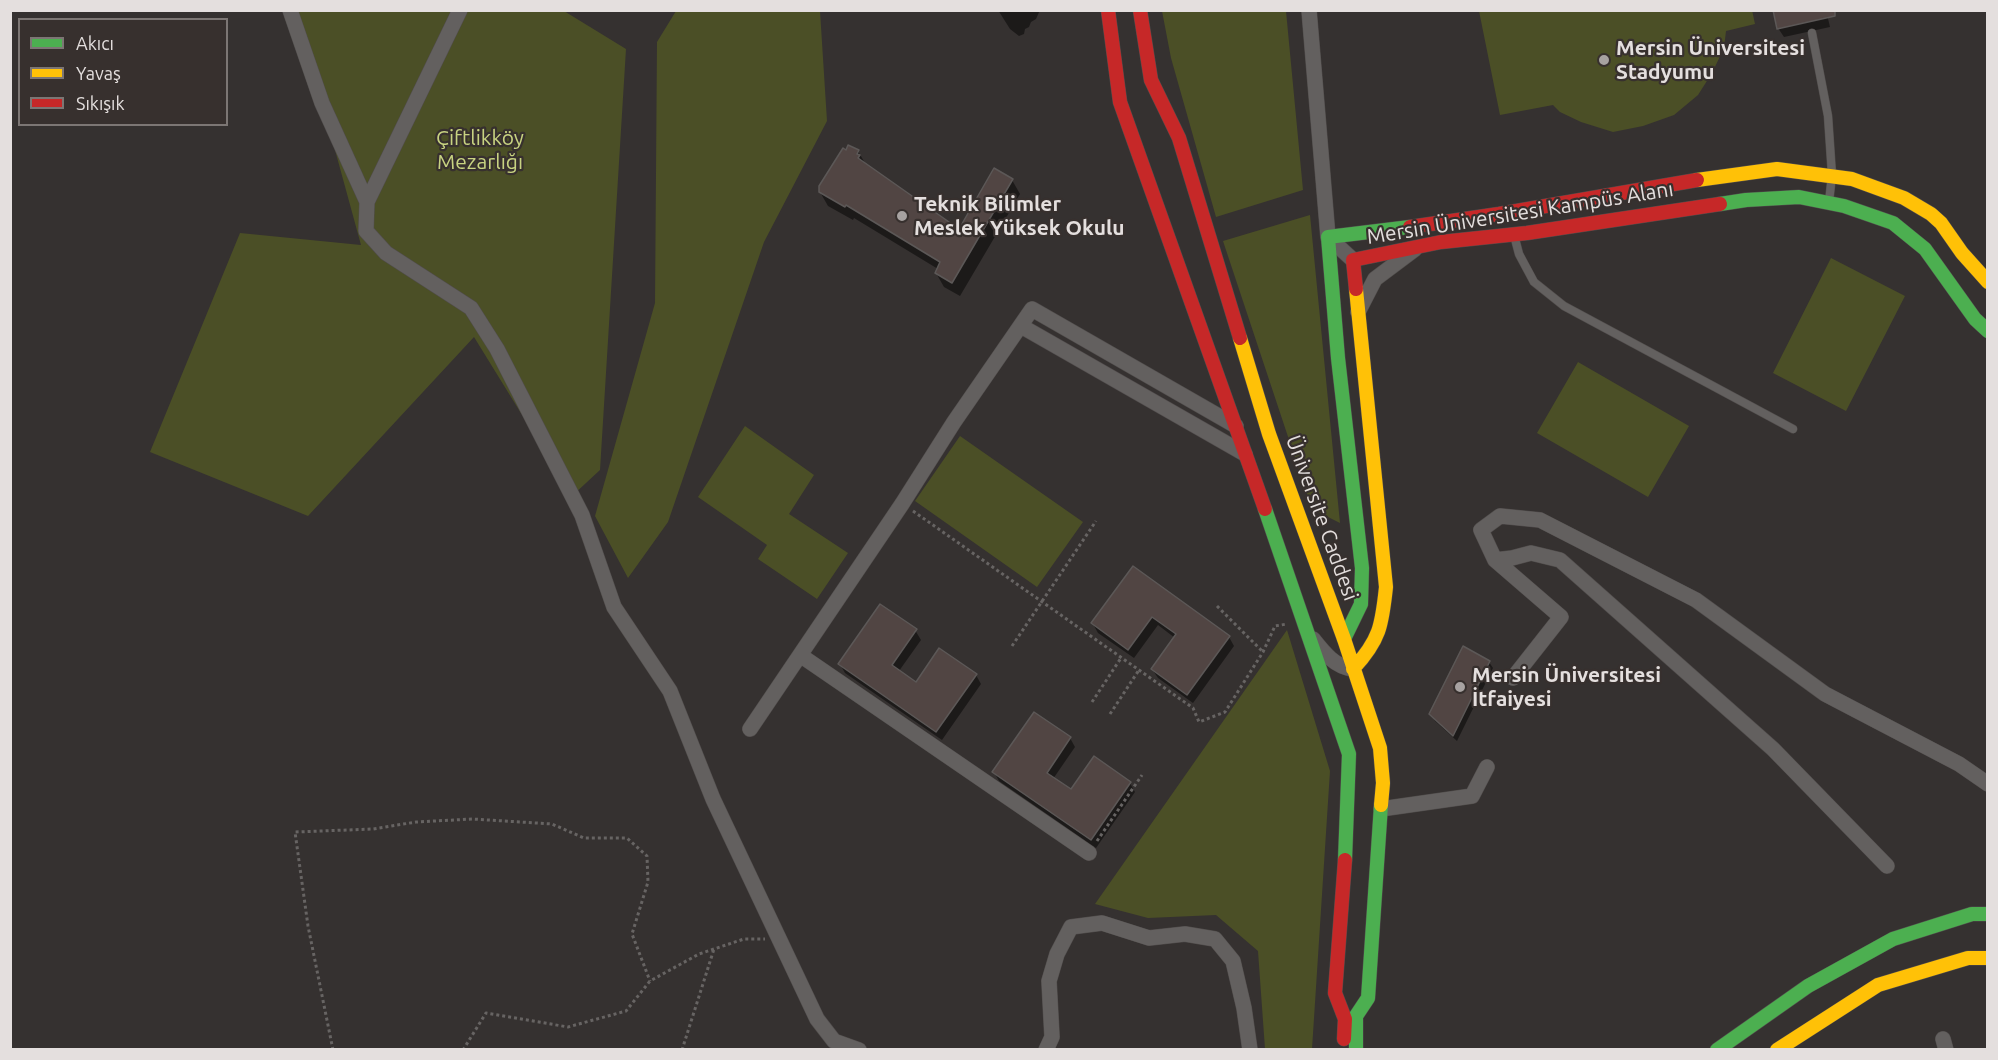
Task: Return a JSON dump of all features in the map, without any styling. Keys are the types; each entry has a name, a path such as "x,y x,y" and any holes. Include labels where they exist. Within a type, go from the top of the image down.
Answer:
{"main road":[{"path":"1108,10 1120,102 1236,426 1349,754 1345,858 1335,993 1344,1019 1344,1050"},
{"name":"Üniversite Caddesi","path":"1140,10 1151,80 1179,138 1269,434 1344,639 1380,748 1383,783 1368,998 1356,1016 1356,1050"},
{"name":"Mersin Üniversitesi Kampüs Alanı","path":"1328,237 1365,234 1506,213 1678,182 1777,169 1852,179 1904,198 1931,214 1941,223 1962,253 1988,282"},
{"name":"Mersin Üniversitesi Kampüs Alanı","path":"1353,669 1369,652 1382,628 1386,586 1353,260 1442,242 1514,234 1746,200 1799,197 1844,206 1893,223 1925,249 1975,319 1988,331"},
{"path":"1328,237 1339,369 1362,568 1361,604 1344,639"},
{"path":"1717,1050 1808,986 1893,939 1972,914 1988,914"},
{"path":"1777,1050 1878,985 1968,958 1988,958"}],"street":[{"path":"290,10 322,103 367,202"},
{"path":"460,10 367,202 366,231 386,254 471,308 497,349 582,515 614,607 670,691 713,799 817,1019 834,1041 859,1050"},
{"path":"1310,10 1328,237 1353,260"},
{"path":"1358,312 1375,279 1419,247"},
{"path":"750,729 1032,309 1236,426"},
{"path":"1021,326 1245,454"},
{"path":"1513,678 1561,617 1495,560 1481,530 1500,516 1540,520 1696,600 1826,694 1959,764 1988,784"},
{"path":"1495,560 1531,553 1560,560 1773,749 1887,866"},
{"path":"1305,625 1321,649 1333,661 1345,668 1353,669"},
{"path":"1329,694 1336,650 1344,639"},
{"path":"800,655 1089,852"},
{"path":"1381,809 1472,796 1487,767"},
{"path":"1046,1050 1052,1037 1049,981 1057,954 1071,927 1102,923 1149,938 1185,934 1215,939 1233,961 1244,1008 1250,1050"}],"lane":[{"path":"1812,33 1828,116 1832,175 1829,203"},
{"path":"1506,213 1519,254 1534,282 1563,306 1793,429"}],"path":[{"path":"902,504 1193,708 1199,722 1225,712 1263,652 1275,626 1305,625"},
{"path":"1012,646 1096,521"},
{"path":"1217,606 1263,652"},
{"path":"1092,702 1121,658"},
{"path":"1110,714 1139,670"},
{"path":"1089,852 1142,775"},
{"path":"333,1050 308,926 295,832 373,829 416,822 472,819 552,824 584,838 627,838 647,856 648,882 632,934 650,981"},
{"path":"463,1050 486,1013 568,1027 626,1011 650,981 699,954 744,939 779,939"},
{"path":"682,1050 714,949"}],"green space":[{"name":"Mersin Üniversitesi Stadyumu","path":"1752,10 1755,24 1726,31 1724,48 1698,95 1674,115 1643,126 1613,132 1581,122 1560,112 1553,105 1500,115 1479,11"},
{"name":"Çiftlikköy Mezarlığı","path":"297,11 564,11 626,49 600,470 572,496 474,337 308,516 150,452 240,233 361,245"},
{"path":"676,11 820,11 827,121 764,242 668,522 628,578 595,516 655,303 657,42"},
{"path":"1162,11 1286,11 1303,190 1216,217 1171,58"},
{"path":"1310,215 1340,523 1312,509 1223,241"},
{"path":"1831,258 1905,296 1846,411 1773,373"},
{"path":"1578,362 1689,426 1648,497 1537,433"},
{"path":"745,426 814,475 789,514 848,553 817,599 758,559 767,545 698,497"},
{"path":"960,436 1083,522 1037,587 915,501"},
{"path":"1287,630 1330,771 1312,1049 1265,1049 1258,951 1216,915 1148,918 1095,904"}],"building":[{"path":"1773,10 1835,10 1835,16 1777,29"},
{"name":"Teknik Bilimler Meslek Yüksek Okulu","path":"848,145 859,150 858,158 959,229 994,168 1013,179 952,283 935,273 940,262 846,205 845,207 819,192 819,186 843,148 846,150"},
{"path":"1133,566 1230,636 1187,695 1151,669 1176,634 1152,617 1128,650 1091,623"},
{"path":"880,604 917,629 892,665 916,682 939,648 977,674 936,732 838,664"},
{"name":"Mersin Üniversitesi İtfaiyesi","path":"1463,646 1490,661 1453,736 1429,714"},
{"path":"1034,712 1071,737 1047,773 1071,789 1094,756 1131,782 1091,840 992,772"}],"traffic: fast":[{"path":"1720,204 1799,197 1844,206 1893,223 1925,249 1975,319 1988,331"},
{"path":"1344,639 1361,604 1362,568 1338,358 1328,237 1410,227"},
{"path":"1265,509 1349,754 1345,860"},
{"path":"1356,1050 1356,1016 1368,998 1381,805"},
{"path":"1717,1050 1808,986 1893,939 1972,914 1988,914"}],"traffic: slow":[{"path":"1697,180 1777,169 1852,179 1904,198 1931,214 1941,223 1962,253 1988,282"},
{"path":"1353,669 1369,649 1378,631 1386,587 1356,289"},
{"path":"1240,338 1269,434 1344,639 1380,748 1383,783 1381,805"},
{"path":"1777,1050 1878,985 1968,958 1988,958"}],"traffic: jam":[{"path":"1108,10 1120,102 1265,509"},
{"path":"1140,10 1151,80 1179,138 1240,338"},
{"path":"1410,227 1697,180"},
{"path":"1356,289 1353,260 1441,242 1527,233 1720,204"},
{"path":"1344,1039 1345,1019 1335,993 1345,860"}],"place":[{"name":"Mersin Üniversitesi Stadyumu","path":"1604,60"},
{"name":"Teknik Bilimler Meslek Yüksek Okulu","path":"902,216"},
{"name":"Mersin Üniversitesi İtfaiyesi","path":"1460,687"}]}
